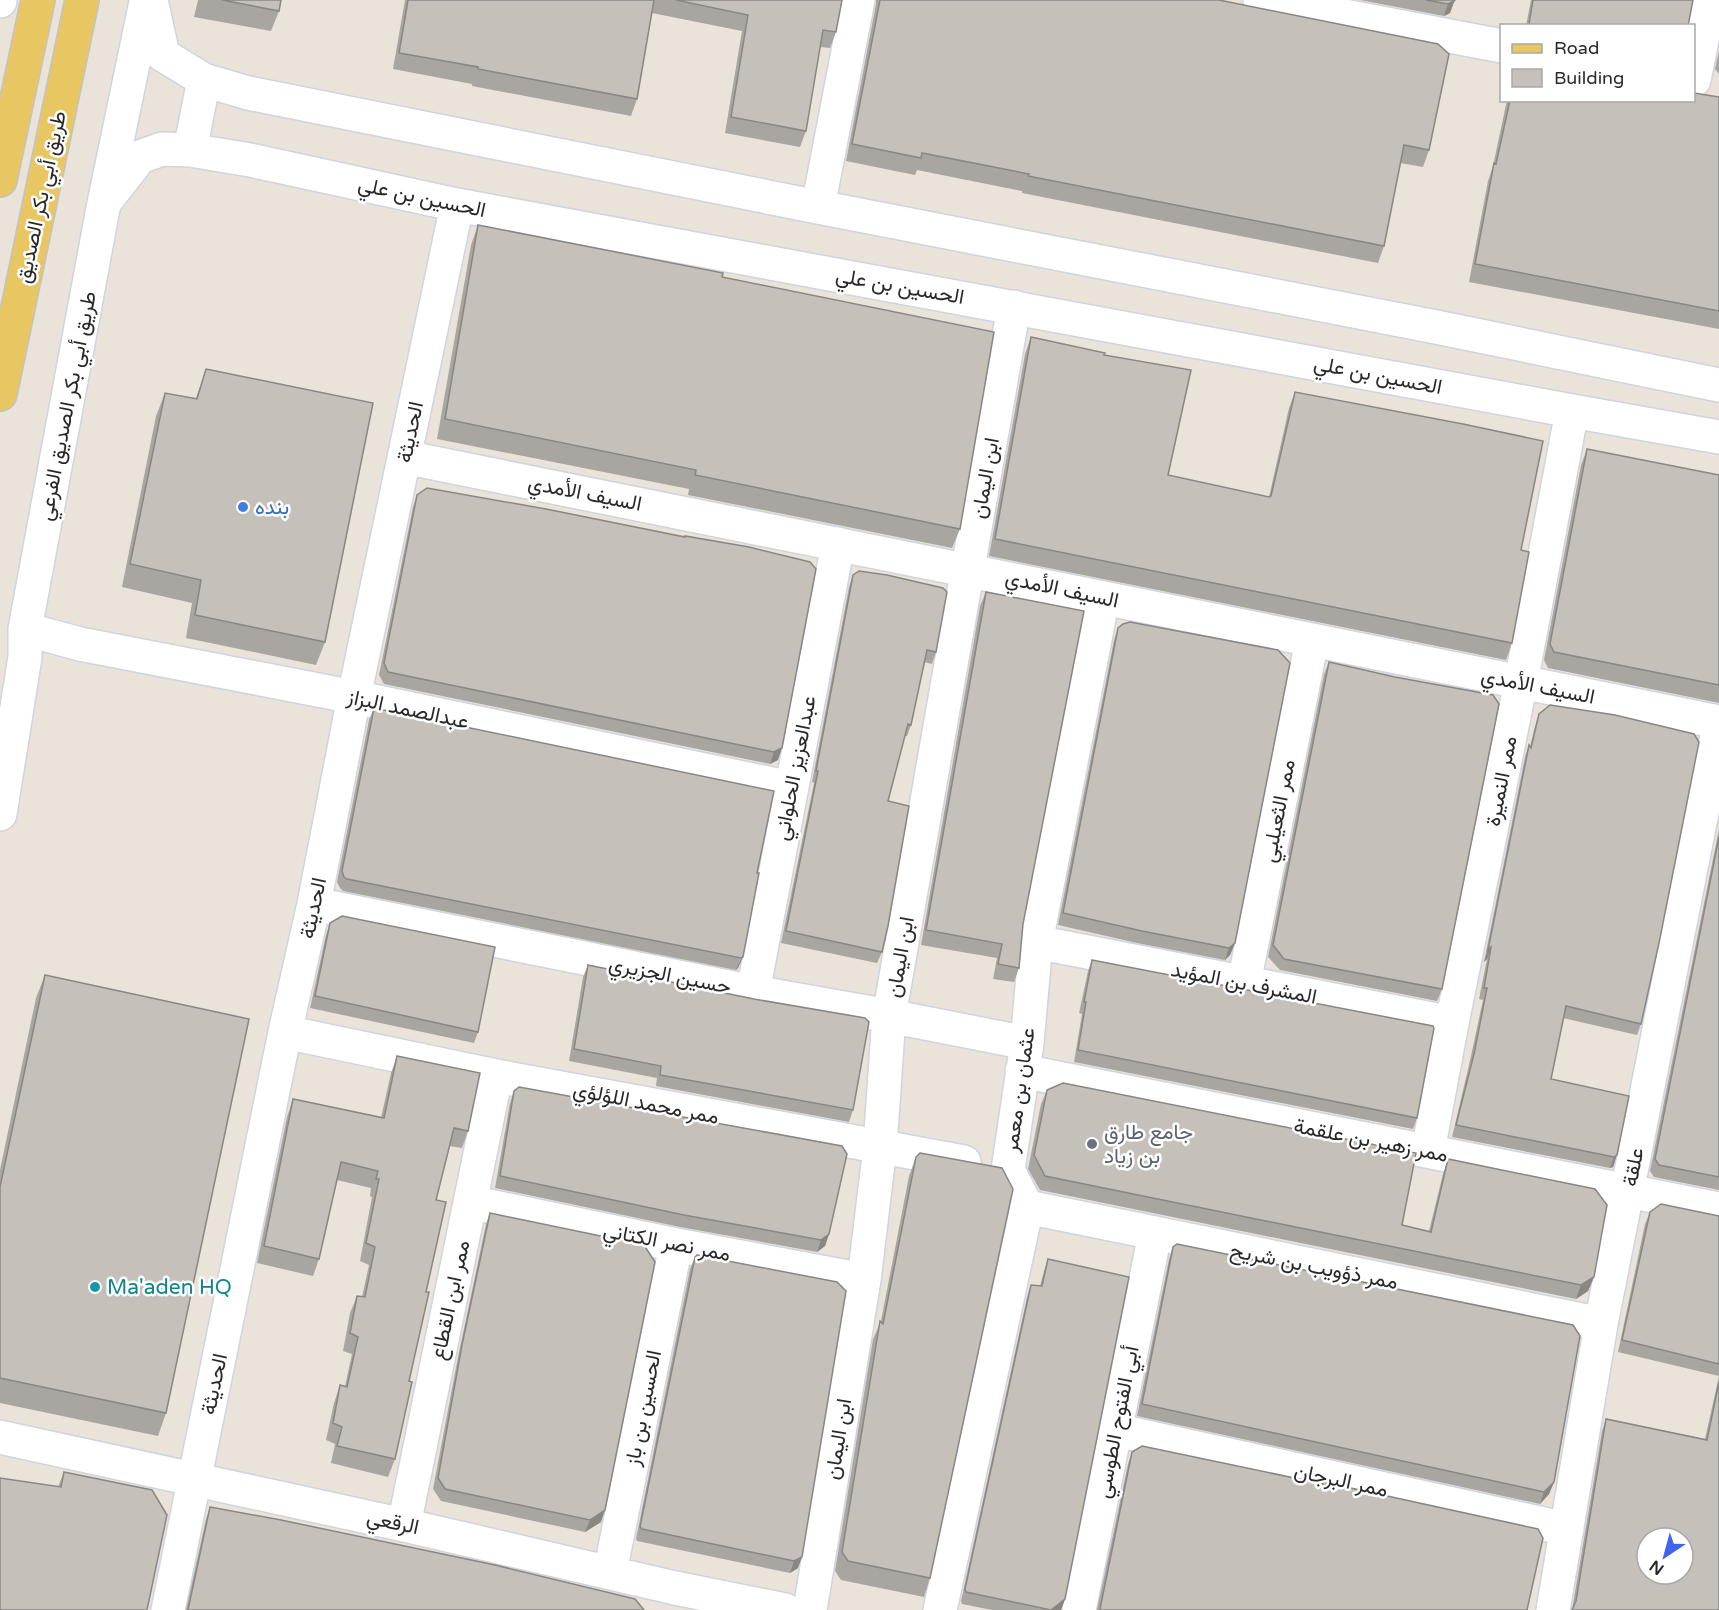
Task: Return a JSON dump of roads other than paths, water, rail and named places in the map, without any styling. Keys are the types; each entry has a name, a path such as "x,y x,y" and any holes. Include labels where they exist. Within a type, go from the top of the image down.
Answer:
{"main road":[{"name":"طريق أبي بكر الصديق","path":"0,180 38,0"},
{"name":"طريق أبي بكر الصديق","path":"0,394 82,0"}],"street":[{"path":"149,0 163,55 204,80 248,93 1719,385"},
{"name":"طريق أبي بكر الصديق الفرعي","path":"0,814 25,643 104,203 149,0"},
{"path":"818,207 858,0"},
{"path":"1260,0 1500,46"},
{"path":"1695,75 1710,0"},
{"path":"190,150 204,80"},
{"path":"1695,86 1719,92"},
{"name":"الحسين بن علي","path":"104,203 140,157 162,148 190,150 249,160 457,205 1719,437"},
{"name":"الحديثة","path":"168,1610 285,1032 314,904 354,697 457,205"},
{"name":"ابن اليمان","path":"810,1610 864,1280 880,1147 889,1016 1014,307"},
{"name":"ممر النميرة","path":"1428,1151 1572,411"},
{"name":"السيف الأمدي","path":"404,457 1719,724"},
{"name":"عبدالعزيز الحلواني","path":"753,992 838,544"},
{"name":"عثمان بن معمر","path":"1027,1207 1008,1170 1024,1057 1036,942 1103,598"},
{"name":"ممر الثعيلبي","path":"1244,982 1312,640"},
{"path":"0,711 25,643"},
{"name":"عبدالصمد البزاز","path":"25,643 80,644 354,697 791,788"},
{"name":"علقة","path":"1553,1610 1601,1324 1629,1191 1719,724"},
{"name":"حسين الجزيري","path":"314,904 753,992 889,1016 1024,1057"},
{"name":"المشرف بن المؤيد","path":"1036,942 1452,1023"},
{"name":"ممر محمد اللؤلؤي","path":"285,1032 495,1076 1008,1170"},
{"name":"ممر زهير بن علقمة","path":"1024,1057 1428,1151 1719,1209"},
{"name":"ممر ابن القطاع","path":"404,1525 495,1076"},
{"name":"ممر نصر الكتاني","path":"470,1202 676,1245 864,1280"},
{"path":"939,1610 1027,1207"},
{"name":"ممر ذؤويب بن شريح","path":"1027,1207 1601,1324"},
{"name":"أبي الفتوح الطوسي","path":"1079,1610 1155,1234"},
{"name":"الحسين بن باز","path":"610,1572 676,1245"},
{"name":"ممر البرجان","path":"1115,1430 1568,1529"},
{"name":"الرقعي","path":"0,1437 610,1572 673,1599 785,1610"}],"place":[{"name":"بنده","path":"243,507"},
{"name":"جامع طارق بن زياد","path":"1092,1144"},
{"name":"Ma'aden HQ","path":"95,1287"}]}
